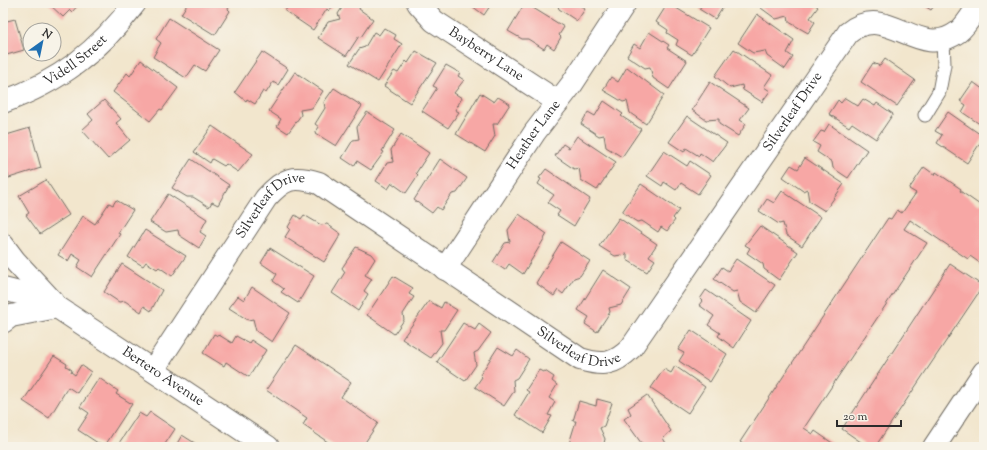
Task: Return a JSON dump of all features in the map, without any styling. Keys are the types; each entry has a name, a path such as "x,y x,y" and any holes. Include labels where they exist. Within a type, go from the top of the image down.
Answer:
{"street":[{"name":"Videll Street","path":"3,102 27,93 76,65 100,45 135,3"},
{"name":"Bayberry Lane","path":"418,3 434,21 558,102"},
{"name":"Heather Lane","path":"445,269 535,132 582,70 625,3"},
{"name":"Silverleaf Drive","path":"153,370 266,198 284,181 294,178 306,179 319,183 580,359 593,363 607,364 622,358 631,348 848,32 856,25 866,21 878,20 889,23 925,40 943,39 958,32 980,3"},
{"name":"Bertero Avenue","path":"3,245 15,261 57,307"},
{"name":"Bertero Avenue","path":"3,289 35,297 57,307 268,447"},
{"path":"3,322 11,316 57,307"},
{"path":"934,447 984,372"}],"lane":[{"path":"924,115 939,92 944,65 943,39"}],"building":[{"path":"48,3 80,3 72,12 70,10 63,17"},
{"path":"188,3 231,3 228,9 230,11 215,35 181,14"},
{"path":"290,3 335,3 329,11 327,9 313,30 285,11"},
{"path":"345,3 361,3 359,9 373,19 361,37 359,36 346,56 318,38 328,22 340,19 338,14"},
{"path":"468,3 492,3 484,15"},
{"path":"525,3 564,27 559,35 561,37 554,49 547,44 544,49 528,39 522,39 508,31"},
{"path":"541,3 557,3 557,4 545,6"},
{"path":"557,3 580,3 579,5 585,9 577,21 559,9"},
{"path":"668,3 709,28 692,55 676,45 678,40 667,33 668,30 656,22"},
{"path":"698,3 725,3 715,19 699,9 702,5"},
{"path":"764,3 813,3 818,7 810,18 815,22 808,33 789,22 788,16 776,19 761,8"},
{"path":"920,3 936,3 931,10"},
{"path":"757,14 794,40 787,53 793,57 785,69 767,56 765,51 753,53 738,43"},
{"path":"169,18 219,50 205,71 195,65 186,78 153,57 161,43 156,39"},
{"path":"15,19 22,43 22,51 3,56 3,22"},
{"path":"384,28 396,35 394,39 402,44 378,82 349,64 359,49 365,47 374,32 379,35"},
{"path":"649,32 669,45 667,48 687,61 669,89 653,78 650,67 645,68 627,56 634,44 640,48"},
{"path":"734,49 772,75 764,87 770,91 762,102 743,90 742,85 730,88 715,76"},
{"path":"416,51 437,63 410,103 384,86 394,71 398,73 406,61 408,63"},
{"path":"262,52 288,69 278,85 273,82 266,93 263,91 255,104 247,99 246,101 235,92"},
{"path":"885,59 915,80 897,106 861,82 873,63 880,66"},
{"path":"141,60 178,88 162,110 160,109 150,121 113,92 127,73 130,76"},
{"path":"446,65 460,73 458,76 464,80 454,93 462,98 455,110 459,112 448,128 422,111 437,88 433,86"},
{"path":"627,67 664,95 646,124 630,113 627,101 623,102 603,90 611,77 618,82"},
{"path":"295,72 323,91 312,108 300,110 301,115 288,133 277,126 281,119 269,111"},
{"path":"710,82 749,108 740,120 746,124 738,136 719,124 719,119 706,120 692,110"},
{"path":"973,82 984,90 984,127 962,112 966,105 960,101"},
{"path":"334,88 362,106 336,146 315,133 319,127 315,124 325,108 324,102"},
{"path":"480,93 494,102 498,97 510,104 497,124 493,124 495,136 485,152 456,134"},
{"path":"845,98 858,106 863,99 875,106 877,103 893,114 876,139 852,123 849,127 829,114 838,100 841,103"},
{"path":"104,100 121,119 116,123 130,140 108,159 82,130 93,120 88,114"},
{"path":"604,101 623,114 621,116 641,129 622,157 606,147 604,135 599,136 581,124 588,112 595,116"},
{"path":"367,112 395,130 382,151 384,152 371,170 357,161 354,166 342,158 353,140 359,139 357,127"},
{"path":"948,112 984,137 967,163 937,143 942,135 935,131"},
{"path":"687,116 727,143 713,162 700,153 699,156 686,148 684,152 669,142"},
{"path":"829,124 867,150 848,178 833,168 832,162 817,152 820,146 813,142 821,131 824,132"},
{"path":"212,126 253,154 238,172 226,164 224,166 212,159 210,163 194,152"},
{"path":"30,128 41,168 9,178 3,161 3,155 5,155 3,136"},
{"path":"401,134 429,153 416,173 418,175 406,193 392,183 388,189 376,181 387,163 393,162 391,150"},
{"path":"577,136 616,162 597,190 581,180 579,168 574,169 555,156 563,144 569,148"},
{"path":"664,151 687,166 690,161 711,175 698,194 681,183 676,190 664,182 662,186 647,176"},
{"path":"805,158 844,184 825,211 809,201 807,189 803,191 783,177 791,165 798,169"},
{"path":"191,159 229,185 218,205 212,202 209,207 193,197 187,197 172,188"},
{"path":"440,159 467,178 457,193 452,194 441,210 437,207 432,213 414,200"},
{"path":"924,167 935,175 936,172 961,189 960,191 980,205 982,203 984,204 984,266 970,256 968,259 910,220 904,229 927,243 804,428 813,434 815,431 838,447 747,447 740,442 888,218 891,219 897,210 902,213 916,193 909,189"},
{"path":"546,169 590,199 574,226 557,215 560,211 548,203 554,195 538,184 541,179 539,178"},
{"path":"46,180 69,215 40,234 26,215 29,213 19,196"},
{"path":"641,184 679,210 673,218 675,220 667,231 661,227 658,232 642,221 637,222 622,212"},
{"path":"782,191 821,217 802,246 786,235 783,223 779,224 759,211 767,199 774,203"},
{"path":"168,194 207,219 200,232 206,236 199,248 179,235 178,230 166,232 150,222"},
{"path":"116,200 133,210 118,233 120,234 92,277 77,267 81,260 72,254 68,261 58,255 83,216 95,224 109,203 113,205"},
{"path":"519,214 547,234 523,274 509,264 505,270 493,262 505,243 510,242 508,230"},
{"path":"295,215 301,219 304,215 321,225 327,224 341,234 324,262 285,237 290,229 288,227"},
{"path":"619,218 657,244 649,256 655,260 647,272 627,260 627,254 615,256 599,246"},
{"path":"760,226 798,252 779,280 764,269 763,264 747,253 750,248 745,245"},
{"path":"145,230 186,256 172,276 159,267 157,269 146,262 143,266 128,257"},
{"path":"561,242 590,261 580,276 574,278 563,294 558,290 554,296 536,283"},
{"path":"356,247 371,254 375,259 365,275 372,279 364,291 368,294 358,311 332,293 345,272 342,268"},
{"path":"270,248 314,276 298,303 281,292 284,289 273,281 277,274 261,263"},
{"path":"736,259 775,285 756,313 740,302 737,291 733,292 714,279 722,267 728,271"},
{"path":"122,264 162,290 151,311 144,306 141,312 125,301 119,302 104,292"},
{"path":"950,264 983,286 875,447 868,447 842,429"},
{"path":"603,270 631,289 621,305 609,308 610,312 597,332 585,324 589,317 578,310"},
{"path":"393,276 413,288 409,294 414,297 403,314 404,320 394,334 367,315"},
{"path":"252,287 290,313 272,342 256,331 253,319 248,320 229,308 238,296 244,300"},
{"path":"706,290 751,321 734,348 718,336 720,333 708,325 714,316 699,305 702,301 700,299"},
{"path":"429,301 441,308 444,302 457,310 444,330 440,330 442,343 431,358 402,339"},
{"path":"463,323 475,330 479,324 491,333 478,351 474,353 476,365 465,381 437,362"},
{"path":"691,330 727,354 710,382 679,361 684,353 678,350"},
{"path":"214,334 219,335 232,343 236,336 249,343 251,340 266,350 249,377 226,362 224,366 203,353"},
{"path":"296,345 351,382 341,397 378,423 362,447 335,447 303,425 307,418 266,390"},
{"path":"498,347 513,356 517,350 529,359 517,378 513,380 514,391 504,406 475,387 482,377 480,375"},
{"path":"54,356 67,364 66,366 72,370 71,372 75,375 81,365 91,372 77,393 68,387 49,418 23,401"},
{"path":"675,366 705,387 688,413 651,388 664,369 671,373"},
{"path":"539,370 543,372 545,371 554,377 552,381 557,385 549,398 555,402 548,415 552,416 542,433 515,415 529,392 526,390"},
{"path":"99,378 118,391 116,394 132,404 104,447 78,430 89,413 80,407"},
{"path":"647,395 671,431 663,438 668,447 644,447 624,419 631,414 628,408"},
{"path":"597,399 612,403 604,426 600,428 605,439 603,447 568,447 576,421 573,421 579,401 596,406"},
{"path":"150,412 175,429 163,447 158,447 153,444 151,447 117,446 139,413 146,417"},
{"path":"182,435 201,447 175,447"}]}
